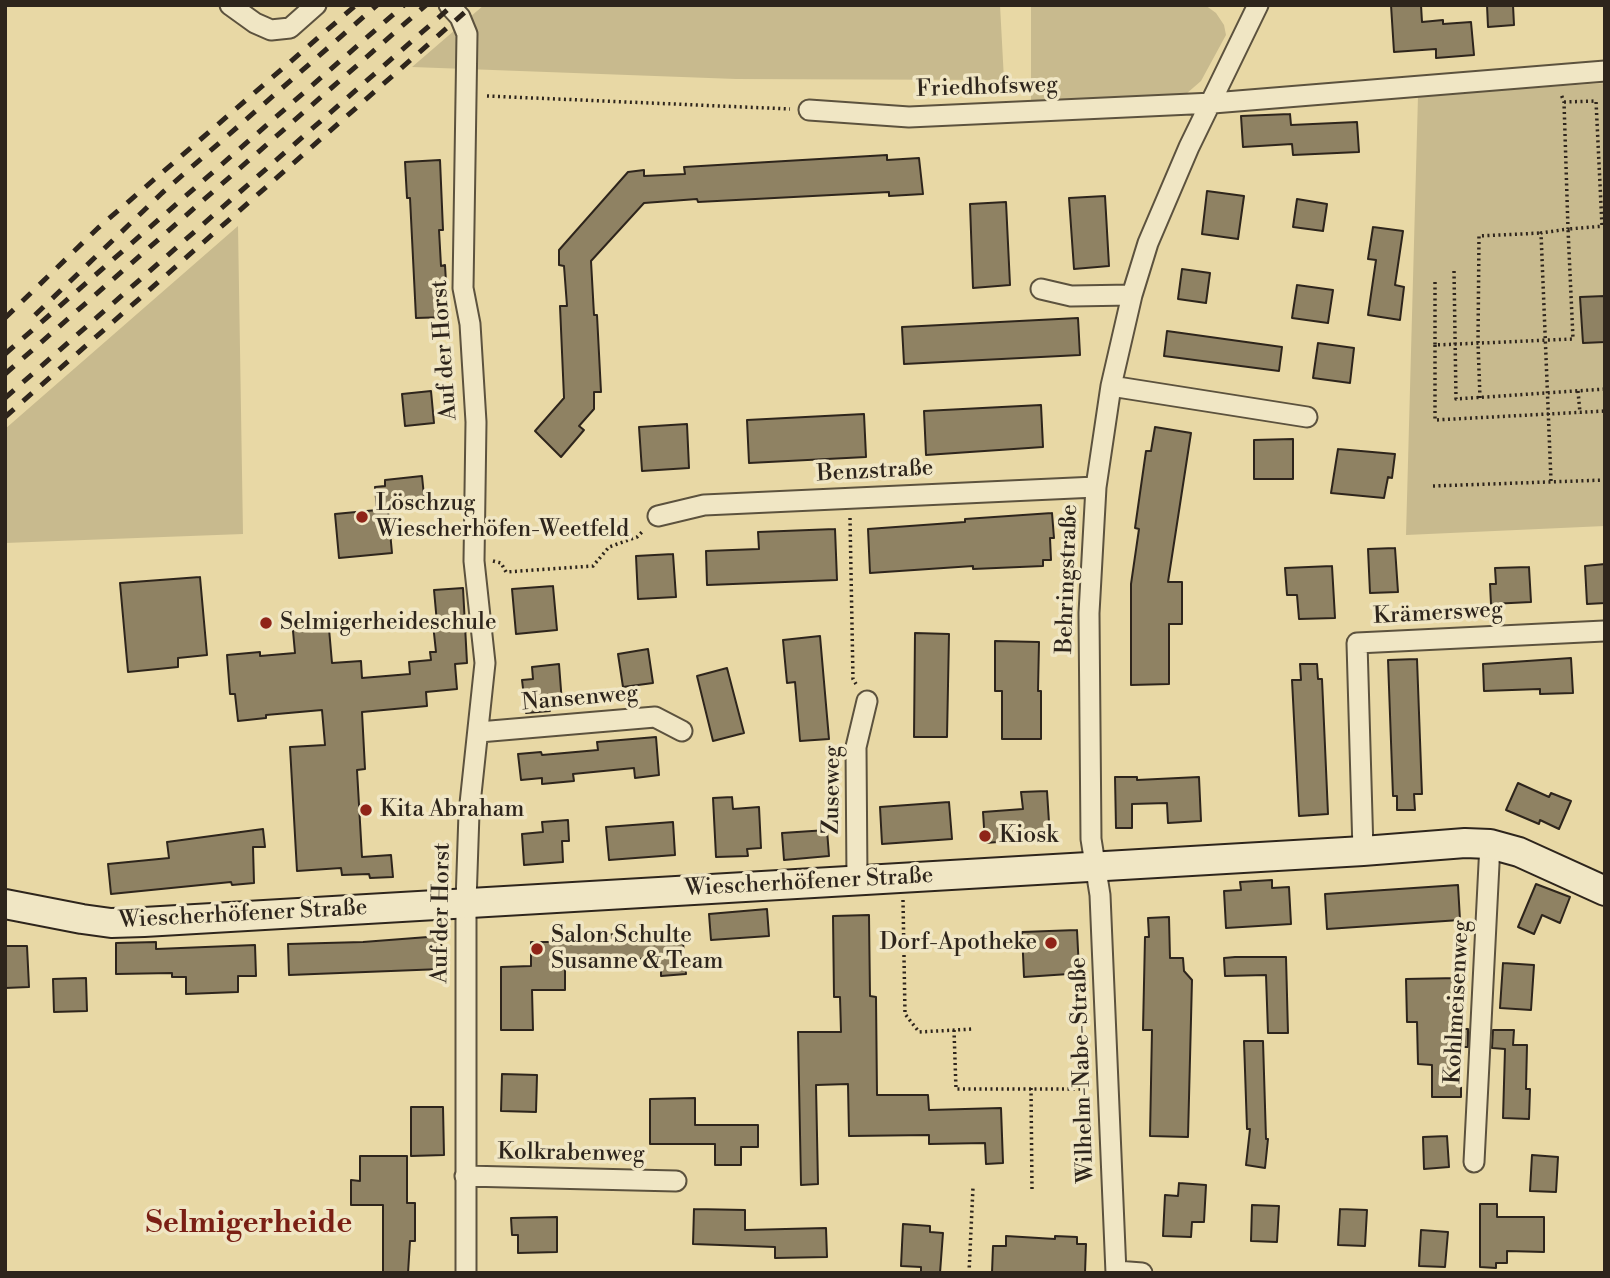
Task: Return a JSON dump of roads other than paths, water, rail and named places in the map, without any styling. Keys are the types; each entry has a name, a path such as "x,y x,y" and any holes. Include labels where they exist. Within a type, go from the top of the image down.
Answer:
{"street":[{"path":"230,5 255,23 271,30 290,28 316,5"},
{"name":"Auf der Horst","path":"449,5 460,17 467,34 463,288 470,324 476,422 474,561 485,663 469,813 466,902 467,1273"},
{"name":"Behringstraße","path":"1096,866 1091,839 1089,626 1096,487 1111,386 1132,295 1148,243 1181,164 1213,103 1252,7"},
{"name":"Friedhofsweg","path":"810,110 909,117 1213,103 1605,71"},
{"path":"1041,289 1071,296 1132,295"},
{"path":"1111,386 1307,417"},
{"name":"Benzstraße","path":"658,516 705,505 1096,487"},
{"name":"Krämersweg","path":"1363,851 1357,643 1604,631"},
{"name":"Zuseweg","path":"857,880 856,747 867,701"},
{"name":"Nansenweg","path":"479,732 655,717 682,731"},
{"name":"Wiescherhöfener Straße","path":"5,905 111,923 144,922 466,902 535,901 1465,843 1490,844 1519,852 1605,891"},
{"name":"Kohlmeisenweg","path":"1474,1162 1490,844"},
{"name":"Wilhelm-Nabe-Straße","path":"1096,866 1100,895 1116,1272"},
{"name":"Kolkrabenweg","path":"465,1177 676,1181"},
{"path":"1116,1272 1142,1273"}],"railway":[{"path":"5,318 98,228 356,5"},
{"path":"35,315 162,193 377,5"},
{"path":"5,354 404,5"},
{"path":"5,374 426,5"},
{"path":"5,398 453,5"},
{"path":"5,417 473,5"}],"place":[{"name":"Löschzug Wiescherhöfen-Weetfeld","path":"362,517"},
{"name":"Selmigerheideschule","path":"266,623"},
{"name":"Kita Abraham","path":"366,810"},
{"name":"Kiosk","path":"985,836"},
{"name":"Dorf-Apotheke","path":"1051,943"},
{"name":"Salon Schulte Susanne & Team","path":"537,949"}],"district":[{"name":"Selmigerheide","path":"249,1225"}]}
